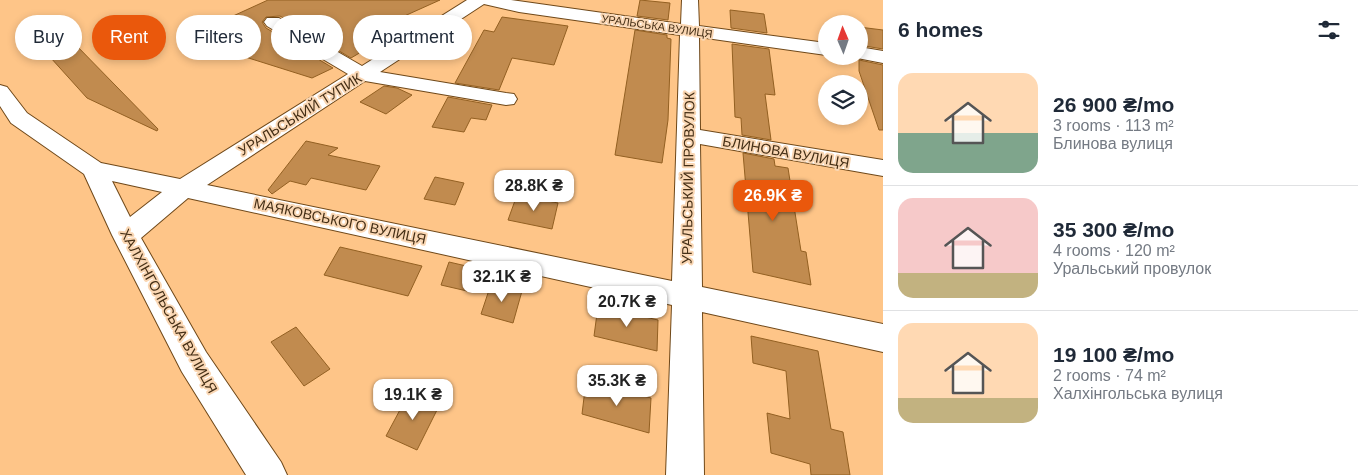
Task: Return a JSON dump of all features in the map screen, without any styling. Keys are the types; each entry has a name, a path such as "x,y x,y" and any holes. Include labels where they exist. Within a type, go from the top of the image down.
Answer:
{"street":[{"name":"УРАЛЬСЬКИЙ ТУПИК","path":"126,235 184,188 479,0"},
{"name":"УРАЛЬСЬКА ВУЛИЦЯ","path":"488,0 519,7 818,48"},
{"name":"УРАЛЬСЬКИЙ ПРОВУЛОК","path":"685,475 690,0"},
{"path":"868,54 883,57"},
{"path":"338,60 363,75 506,99"},
{"name":"МАЯКОВСЬКОГО ВУЛИЦЯ","path":"0,90 19,118 94,169 883,338"},
{"name":"БЛИНОВА ВУЛИЦЯ","path":"689,135 883,168"},
{"name":"ХАЛХІНГОЛЬСЬКА ВУЛИЦЯ","path":"94,169 126,235 194,362 268,475"}],"building":[{"path":"268,0 440,0 407,15 353,15 353,57 351,58 343,53 343,15 271,15 271,17 266,17 262,22 271,31 271,60 320,60 333,68 312,78 255,60 261,60 261,15 235,15"},
{"path":"640,0 670,3 668,20 637,16"},
{"path":"730,10 764,14 767,33 731,28"},
{"path":"502,17 568,26 554,65 512,58 499,90 455,83 468,60 472,60 472,52 484,30 494,32"},
{"path":"868,28 883,30 883,49 868,46"},
{"path":"635,30 667,35 667,38 671,39 668,120 662,163 615,155"},
{"path":"732,44 769,49 775,95 765,94 771,140 742,135 741,118 735,117"},
{"path":"82,51 158,129 157,131 87,98 53,60 82,60"},
{"path":"868,62 883,65 883,130 879,130 868,98 868,75 860,75 859,65 868,65"},
{"path":"384,86 397,88 412,95 386,114 360,102"},
{"path":"448,97 492,105 486,120 471,118 464,132 432,127"},
{"path":"306,141 338,148 328,155 380,166 366,190 311,178 306,185 290,181 272,194 268,190"},
{"path":"743,153 774,159 775,166 788,168 801,251 806,252 811,285 753,272"},
{"path":"435,177 464,183 455,205 424,199"},
{"path":"517,195 558,203 552,229 508,220"},
{"path":"340,247 422,266 408,296 324,275"},
{"path":"449,262 475,268 467,291 441,285"},
{"path":"491,284 522,291 513,323 481,314"},
{"path":"598,306 658,320 657,351 594,336"},
{"path":"296,327 330,369 304,386 271,342"},
{"path":"751,336 818,351 831,429 843,432 850,475 811,475 810,464 771,453 767,413 790,419 786,371 753,363"},
{"path":"586,381 651,398 649,433 582,414"},
{"path":"409,393 439,406 417,450 386,436"}]}
